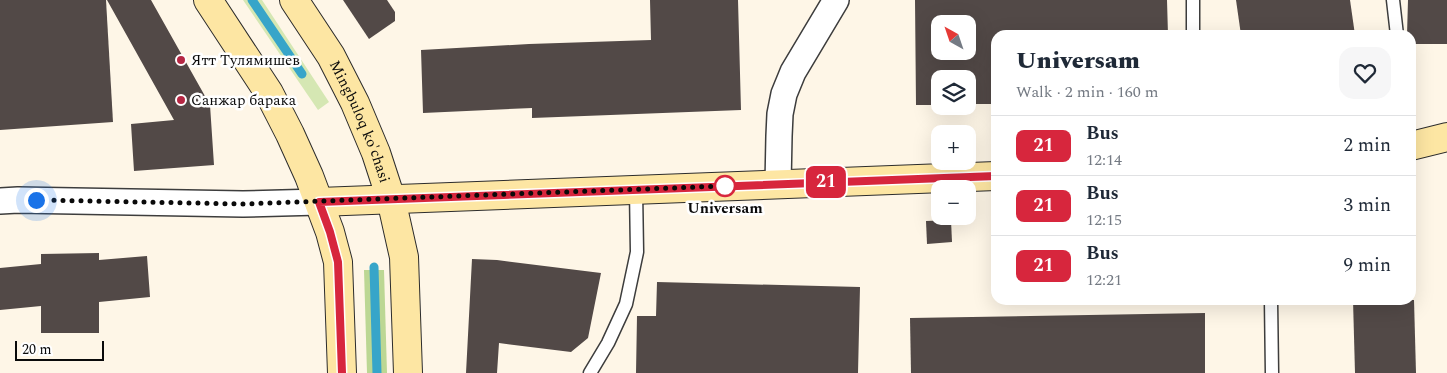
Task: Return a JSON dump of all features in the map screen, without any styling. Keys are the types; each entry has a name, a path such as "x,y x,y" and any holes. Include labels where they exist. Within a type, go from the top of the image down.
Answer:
{"main road":[{"path":"208,0 269,93 290,134 330,232 338,262 342,373"},
{"name":"Mingbuloq ko'chasi","path":"294,0 331,56 355,103 376,153 391,199 404,257 408,373"},
{"path":"1416,141 1447,137"},
{"path":"319,202 991,176"}],"street":[{"path":"778,184 778,136 784,94 793,72 836,0"},
{"path":"0,201 244,204 319,202"}],"lane":[{"path":"1193,0 1193,30"},
{"path":"1393,0 1396,30"},
{"path":"590,373 608,343 626,304 637,252 636,190"},
{"path":"1271,305 1272,373"}],"green space":[{"path":"243,0 262,0 329,102 318,110"},
{"path":"364,270 384,270 387,373 367,373"}],"building":[{"path":"0,0 106,0 113,122 0,130"},
{"path":"107,0 151,0 210,105 214,165 134,171 131,124 174,120"},
{"path":"343,0 387,0 395,12 395,21 369,39"},
{"path":"650,0 738,0 741,110 532,118 532,108 423,113 421,50 651,40"},
{"path":"915,0 1167,0 1168,30 991,30 991,104 976,104 976,70 931,70 931,105 916,105"},
{"path":"1236,0 1350,0 1354,30 1240,30"},
{"path":"1408,0 1447,0 1447,44 1416,44 1416,30 1407,30"},
{"path":"926,221 931,221 931,225 951,225 952,242 927,244"},
{"path":"99,253 99,260 147,256 150,297 99,302 99,333 41,333 41,306 0,310 0,268 41,264 41,254"},
{"path":"472,259 497,260 601,273 588,338 571,352 499,343 497,373 466,373"},
{"path":"657,282 860,287 858,373 636,373 637,316 656,316"},
{"path":"1353,305 1414,305 1416,373 1355,373"},
{"path":"1205,313 1205,373 911,373 910,318"}],"waterway":[{"path":"252,0 302,74"},
{"path":"374,267 377,373"}],"bus line":[{"name":"21","path":"342,373 338,262 319,202 991,176"}],"place":[{"name":"Ятт Тулямишев","path":"181,60"},
{"name":"Санжар барака","path":"181,100"},
{"name":"Universam","path":"725,186"}],"route":[{"path":"36,200 244,204 725,186"}]}
